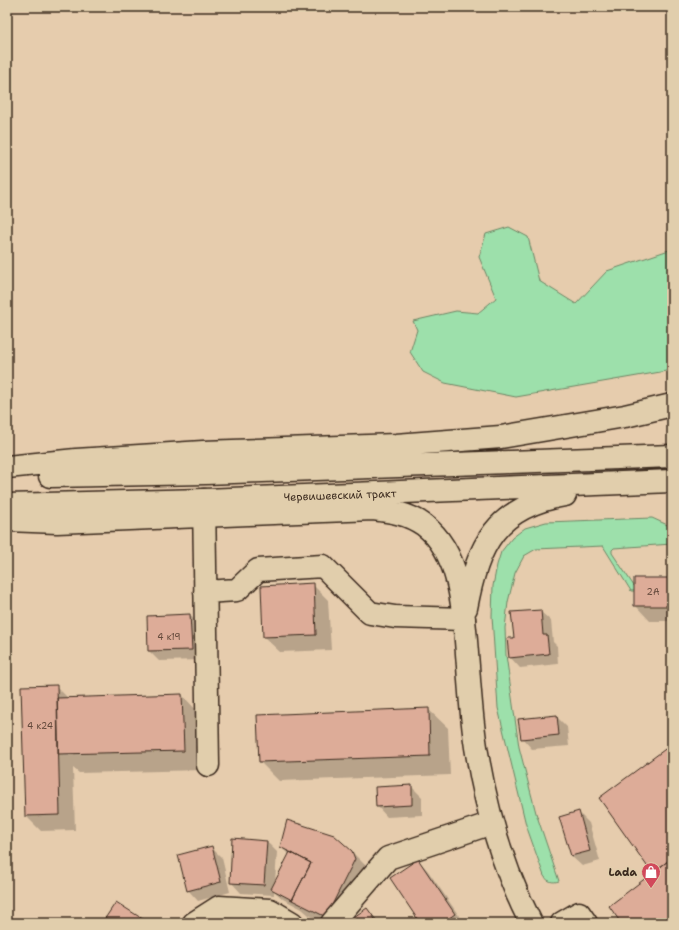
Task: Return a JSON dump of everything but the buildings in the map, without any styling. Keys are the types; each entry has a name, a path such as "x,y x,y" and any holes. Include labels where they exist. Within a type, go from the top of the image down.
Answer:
{"main road":[{"path":"7,467 76,460 203,452 388,446 501,437 625,416 672,405"},
{"path":"7,477 206,473 672,456"},
{"path":"464,619 470,588 482,552 495,531 511,515 547,498 633,483"},
{"name":"Червишевский тракт","path":"7,505 203,508 633,483 671,483"},
{"path":"7,520 57,522 203,508 385,510 406,515 425,526 437,539 447,554 460,592 477,752 492,823 511,882 531,923"},
{"path":"203,508 208,765"},
{"path":"205,592 237,590 258,570 323,566 370,612 395,617 464,619"},
{"path":"332,923 388,858 492,823"},
{"path":"194,923 218,907 270,910 292,923"},
{"path":"562,923 579,913 586,923"}],"green space":[{"path":"509,227 528,237 539,281 576,304 607,271 672,249 672,302 667,313 672,313 672,370 516,397 445,383 423,372 410,352 417,330 413,321 456,311 478,313 496,298 479,257 486,234"},
{"path":"652,518 672,527 672,544 614,548 612,553 634,586 672,591 631,591 603,546 536,549 524,556 515,573 508,602 505,628 506,655 519,747 536,813 559,881 551,882 544,876 526,825 498,708 492,616 493,586 497,565 501,552 512,538 525,528 546,522"}],"place":[{"name":"Lada","path":"651,889"}]}
